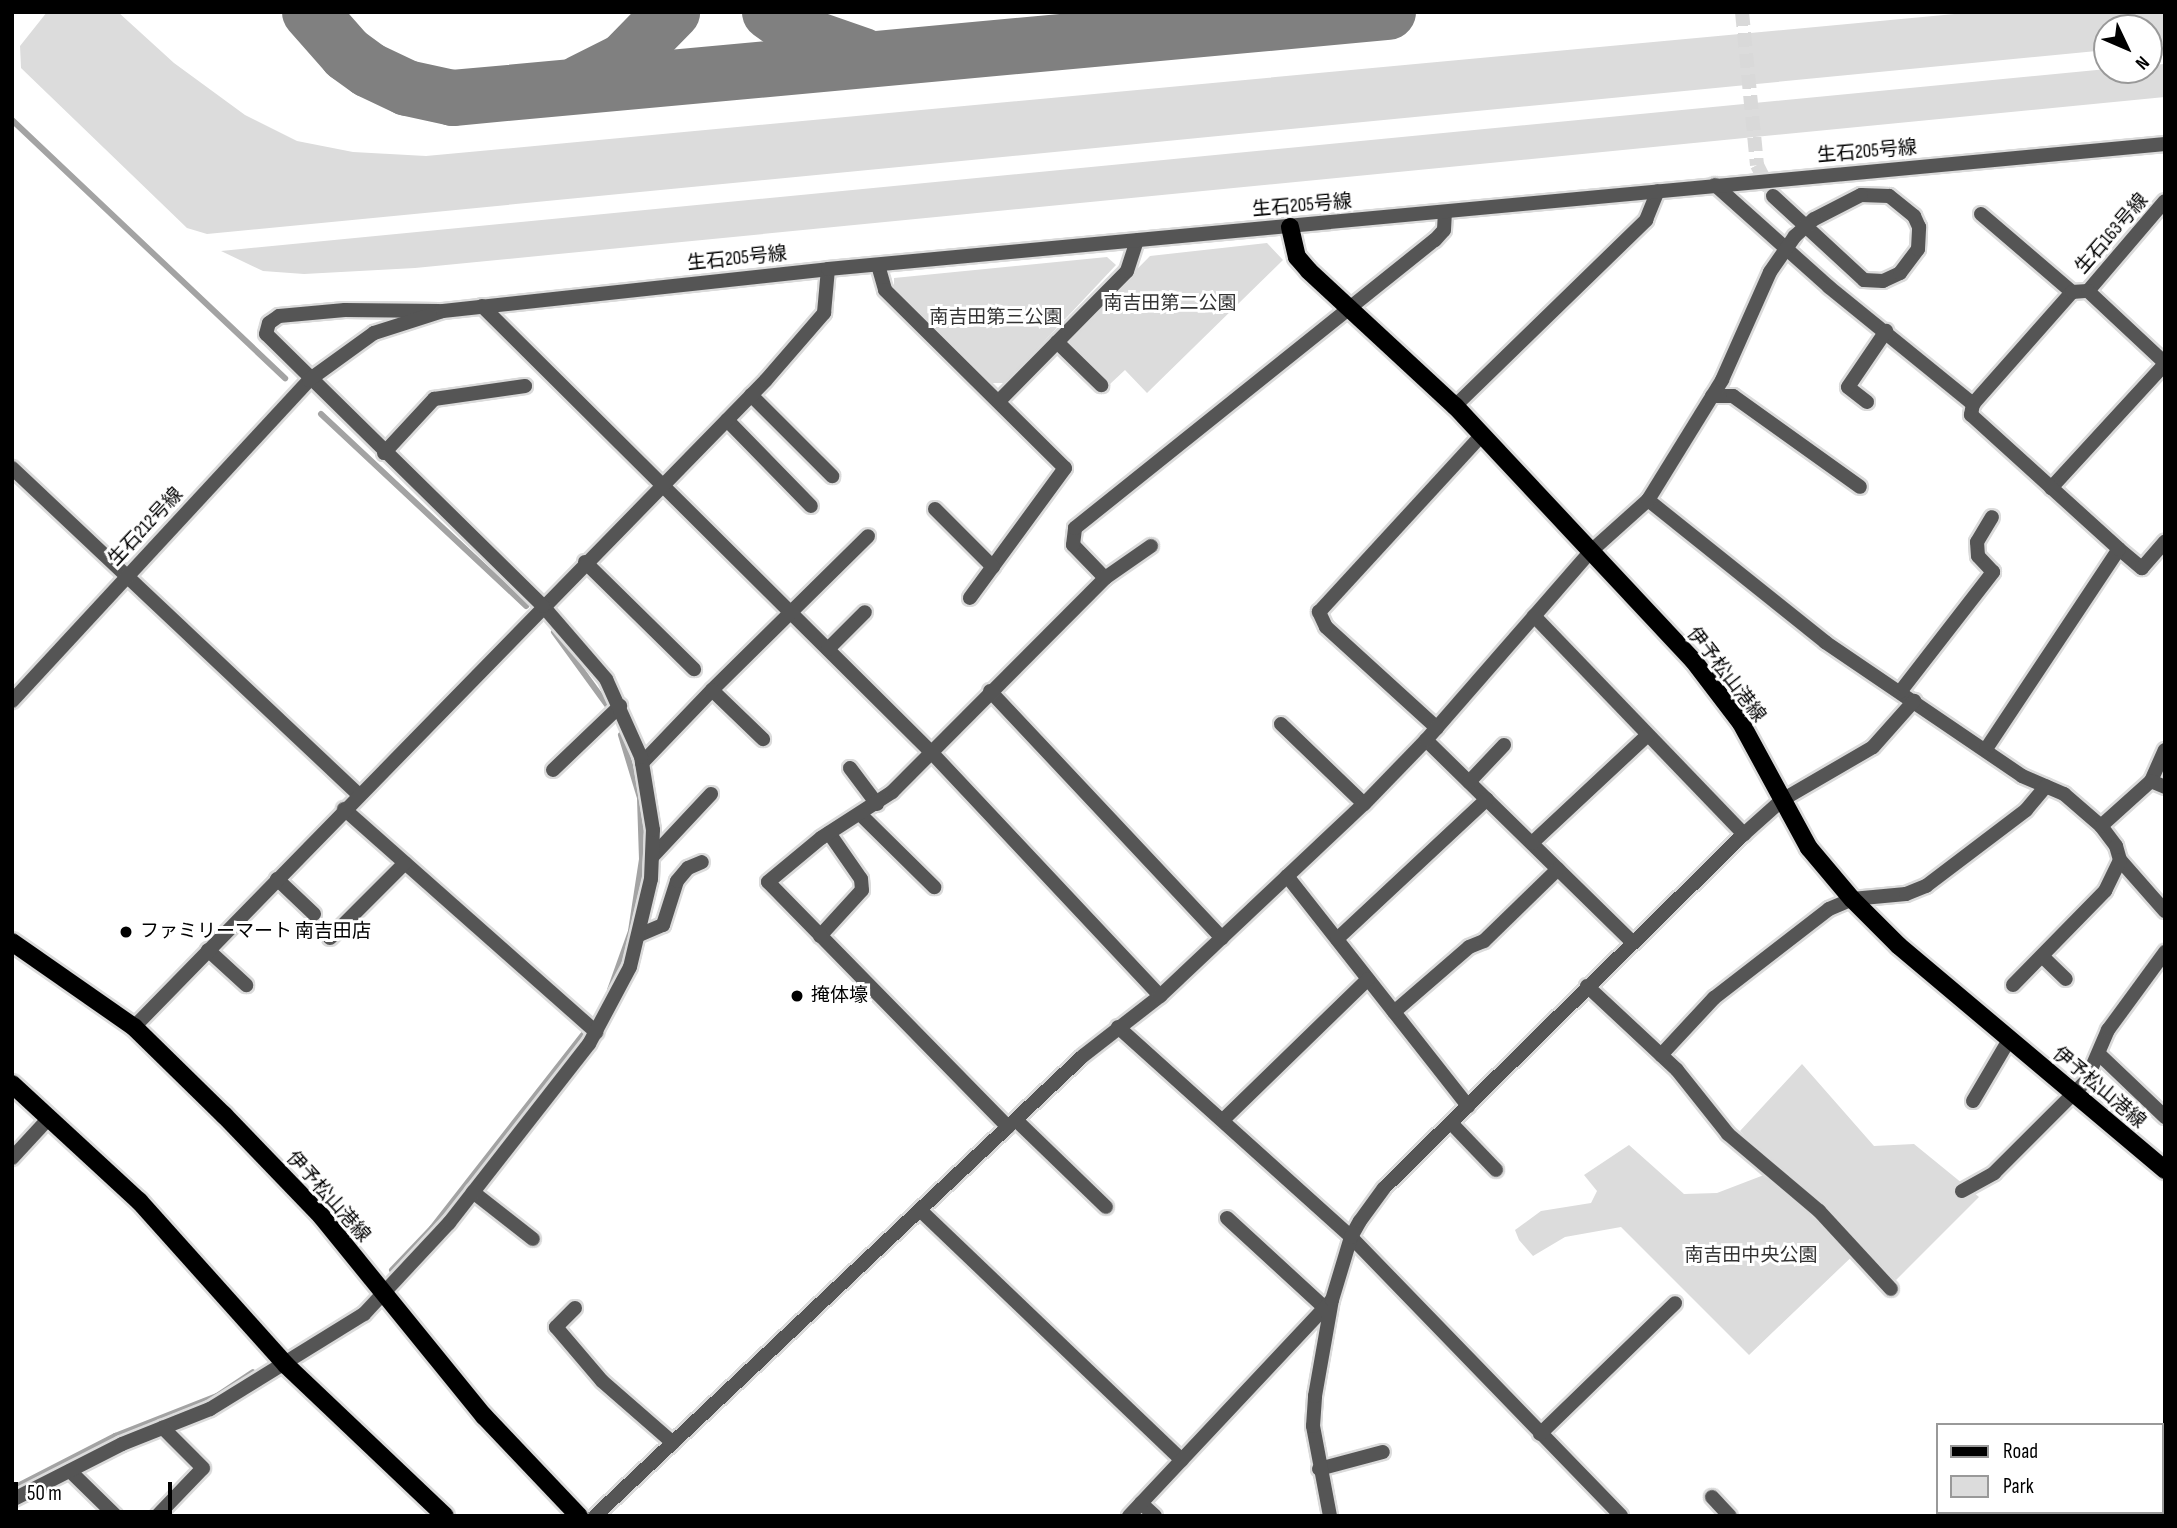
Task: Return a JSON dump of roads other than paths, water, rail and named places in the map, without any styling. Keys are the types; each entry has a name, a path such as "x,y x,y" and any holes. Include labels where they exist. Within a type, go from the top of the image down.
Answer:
{"main road":[{"name":"伊予松山港線","path":"1290,227 1297,257 1455,406 1693,660 1741,723 1809,848 1852,899 2009,1040 2165,1170"},
{"name":"伊予松山港線","path":"12,943 134,1027 322,1217 484,1416 579,1516"},
{"path":"12,1084 139,1201 286,1364 445,1516"}],"street":[{"name":"生石205号線","path":"443,311 828,269 2165,144"},
{"path":"1715,185 1790,242 1886,331 1973,404"},
{"path":"1455,406 1646,220 1658,191"},
{"path":"595,1516 1012,1123 1118,1027 1160,996 1364,804 1426,740 1590,552 1647,500 1712,396 1790,242 1814,219 1852,198 1889,196 1914,216 1919,227 1918,249 1900,273 1882,281 1864,280 1773,197"},
{"name":"生石163号線","path":"2088,291 2165,201"},
{"path":"1105,578 1073,545 1075,528 1327,324 1353,309 1434,240 1444,230 1445,212"},
{"path":"1981,214 2072,292 2088,291 2162,371 2051,488"},
{"path":"999,401 1127,271 1137,241"},
{"path":"878,265 885,290 1065,468 970,598"},
{"path":"134,1027 585,562 751,395 824,313 828,269"},
{"path":"2072,292 1973,404 1971,415 2142,568 2165,542"},
{"path":"482,306 932,753 1160,996"},
{"path":"12,1500 163,1428 210,1409 364,1314 473,1192 630,967 639,935 653,856 642,763 620,706 592,659 543,606 309,380 266,334 269,323 279,316 345,310 443,311"},
{"name":"生石212号線","path":"12,701 309,380 374,333 443,311"},
{"path":"1867,402 1848,387 1886,331"},
{"path":"1057,342 1101,385"},
{"path":"384,453 434,399 525,386"},
{"path":"751,395 832,476"},
{"path":"1712,396 1734,396 1860,487"},
{"path":"727,420 811,506"},
{"path":"1437,728 1326,627 1319,612 1482,435"},
{"path":"12,468 129,574 359,795"},
{"path":"1647,500 1825,642 2022,776 2064,794 2101,827 2116,846 2120,860 2165,911"},
{"path":"935,509 993,567"},
{"path":"1900,692 1993,572 1978,556 1977,542 1992,517"},
{"path":"642,763 868,536"},
{"path":"1106,1207 1012,1123 768,882 829,833 877,804 932,753 990,691 1105,578 1151,546"},
{"path":"1986,749 2119,550"},
{"path":"585,562 694,669"},
{"path":"828,649 865,612"},
{"path":"1534,616 1744,834"},
{"path":"712,690 763,739"},
{"path":"990,691 1222,938"},
{"path":"1330,1516 1313,1426 1329,1304 1350,1237 1384,1188 1744,834 1782,800 1860,757 1914,701"},
{"path":"553,770 620,706"},
{"path":"1281,724 1364,804"},
{"path":"1531,843 1648,735"},
{"path":"1426,740 1632,942"},
{"path":"1469,782 1504,745"},
{"path":"2101,827 2158,784 2165,750"},
{"path":"850,768 877,804"},
{"path":"1661,1055 1750,967 1829,909 1852,899 1906,894 1926,886 2017,817 2046,786"},
{"path":"653,856 711,794"},
{"path":"1337,939 1487,799"},
{"path":"345,809 590,1027"},
{"path":"861,815 934,887"},
{"path":"820,936 862,890 861,880 829,833"},
{"path":"2013,985 2105,891 2120,860"},
{"path":"639,935 663,925 677,881 688,868 702,862"},
{"path":"330,938 405,863"},
{"path":"1394,1012 1469,947 1484,941 1558,869"},
{"path":"1287,876 1468,1106"},
{"path":"277,879 314,914"},
{"path":"208,950 246,985"},
{"path":"1962,1191 1994,1173 2073,1094 2100,1055 2108,1030 2165,952"},
{"path":"2042,956 2066,979"},
{"path":"1223,1119 1368,979"},
{"path":"1587,986 1661,1055 1728,1134 1819,1211 1891,1289"},
{"path":"1118,1027 1223,1119 1350,1237 1621,1516"},
{"path":"1973,1101 2009,1040"},
{"path":"2100,1055 2165,1117"},
{"path":"12,1158 49,1118"},
{"path":"1451,1123 1496,1170"},
{"path":"473,1192 533,1239"},
{"path":"920,1210 1182,1460"},
{"path":"1227,1218 1329,1304"},
{"path":"1540,1434 1675,1303"},
{"path":"1129,1516 1329,1304"},
{"path":"575,1308 556,1327 602,1381 673,1443"},
{"path":"157,1516 203,1468 163,1428"},
{"path":"1319,1469 1383,1452"},
{"path":"70,1471 116,1516"},
{"path":"1712,1497 1730,1516"},
{"path":"1141,1503 1155,1516"}],"waterway":[{"path":"12,120 285,378"},
{"path":"321,414 526,606"},
{"path":"554,632 607,705"},
{"path":"610,990 631,931 642,859 640,798 621,735"},
{"path":"392,1270 432,1228 589,1027"},
{"path":"12,1489 115,1436 217,1396 253,1372"}],"tunnel":[{"path":"1742,12 1757,165 1769,189"}],"place":[{"name":"ファミリーマート 南吉田店","path":"126,932"},
{"name":"掩体壕","path":"797,996"}],"park label":[{"name":"南吉田第二公園","path":"1170,304"},
{"name":"南吉田第三公園","path":"996,318"},
{"name":"南吉田中央公園","path":"1751,1256"}]}
